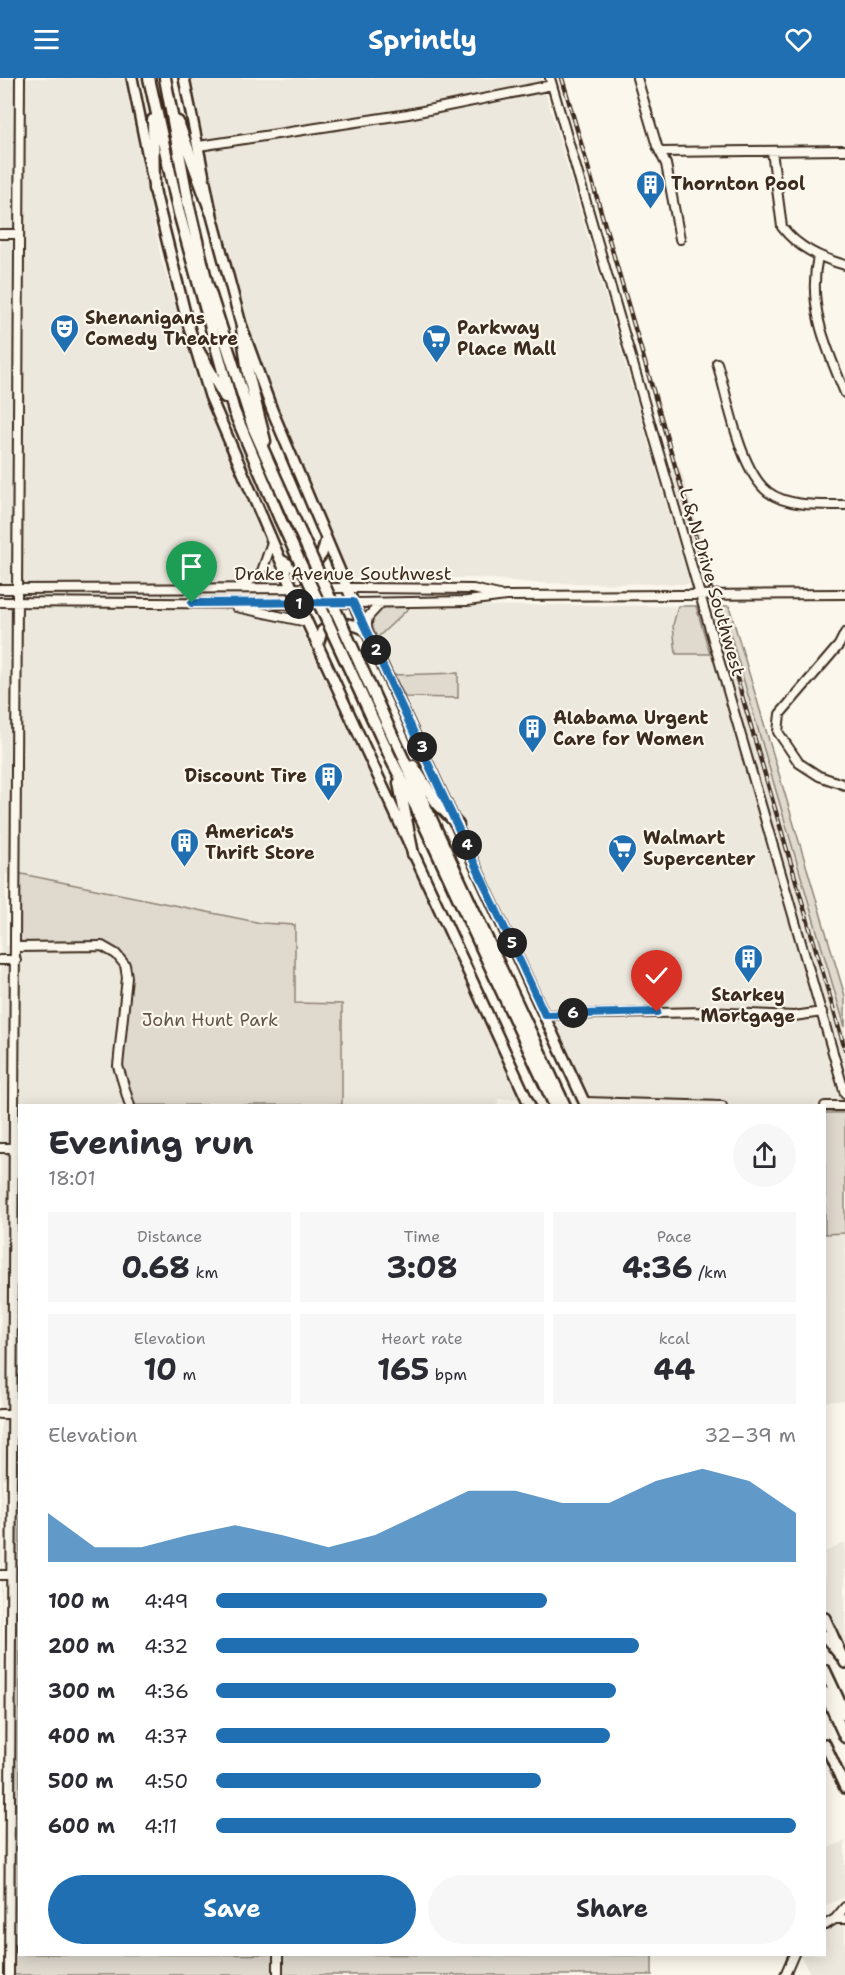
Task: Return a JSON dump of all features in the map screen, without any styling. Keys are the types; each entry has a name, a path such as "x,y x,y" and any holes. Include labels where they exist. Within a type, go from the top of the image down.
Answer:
{"highway":[{"path":"149,78 182,224 234,411"},
{"path":"165,78 189,207 218,321 253,427 394,739 564,1104"},
{"path":"170,101 211,212"},
{"path":"154,105 154,189"},
{"path":"242,328 248,372 262,430 291,512"},
{"path":"194,343 234,411 280,519 554,1104"},
{"path":"394,739 437,803 458,825"},
{"path":"393,763 405,807 413,855"},
{"path":"826,1637 844,1660"},
{"path":"826,1673 845,1714"},
{"path":"826,1695 845,1737"}],"main road":[{"path":"132,78 154,189 210,396 307,622 529,1104"},
{"path":"184,78 204,168 211,212 242,328 272,410 353,602 586,1104"},
{"path":"281,560 297,569 313,566 322,554 326,539"},
{"path":"318,645 322,631 333,624 355,624 366,630"},
{"path":"826,1620 844,1660"},
{"path":"826,1746 845,1788"}],"street":[{"path":"9,1975 15,1603 11,1575 16,960 15,590 20,78"},
{"path":"637,78 660,152 666,164 680,239"},
{"path":"199,146 408,114 551,82"},
{"name":"L & N Drive Southwest","path":"551,82 845,1094"},
{"path":"660,152 845,150"},
{"path":"772,151 782,227 790,237 818,256 845,265"},
{"path":"0,234 19,234"},
{"path":"818,256 814,272 816,319 845,393"},
{"path":"717,363 742,447 753,474 768,492 786,500 845,505"},
{"path":"236,589 261,574 272,542"},
{"name":"Drake Avenue Southwest","path":"0,589 467,589 506,596"},
{"path":"124,589 124,603"},
{"path":"457,601 463,599 467,589"},
{"path":"97,590 97,603"},
{"name":"Drake Avenue Southwest","path":"0,602 300,604 457,601 506,596 845,594"},
{"path":"210,603 307,622"},
{"path":"366,630 368,617 381,603"},
{"path":"844,638 780,714 778,732 799,763 819,776 845,785"},
{"path":"16,946 102,946 116,954 125,965 127,976 118,1066 129,1104"},
{"path":"0,960 16,960"},
{"path":"545,1015 709,1012 794,1016 822,1012"},
{"path":"586,1104 623,1104"},
{"path":"826,1106 845,1106"},
{"path":"0,1148 15,1148"},
{"path":"0,1414 12,1414"},
{"path":"0,1575 11,1575"},
{"path":"826,1924 835,1919 845,1907"},
{"path":"835,1919 845,1919"},
{"path":"278,1956 278,1975"},
{"path":"785,1975 793,1956"}],"shaded area":[{"path":"0,78 124,78 161,257 200,389 301,628 520,1099 498,1099 497,1104 342,1104 342,1004 295,1004 295,926 261,923 17,873 6,874 6,946 102,946 125,965 130,1104 18,1104 18,1480 3,1480 1,1765"},
{"path":"189,78 541,78 690,584 534,583 477,578 352,578 347,574 311,496 278,407 258,366 206,165"},
{"path":"670,467 680,467 715,583 707,583 703,580"},
{"path":"678,606 673,625 710,653 696,606 722,606 845,1027 845,1113 826,1113 826,1104 593,1104 405,697 458,698 432,674 394,675 377,638 410,607"},
{"path":"845,1233 845,1401 826,1402 826,1234"},
{"path":"845,1543 845,1651 826,1609 826,1552"},
{"path":"845,1841 845,1897 826,1906 826,1849"},
{"path":"845,1909 845,1975 811,1975 801,1956 826,1956 826,1917"}],"green space":[{"path":"678,606 696,606 710,654 676,654 673,625"},
{"path":"722,606 729,606 845,996 845,1027"},
{"path":"383,607 410,607 377,638 372,620 375,613"},
{"path":"458,673 458,698 405,697 394,675"},
{"name":"John Hunt Park","path":"17,873 261,923 295,925 295,1003 342,1004 342,1104 130,1104 118,1066 125,965 102,946 16,947"},
{"path":"826,1113 845,1113 845,1233 826,1234"},
{"path":"10,1483 18,1483 18,1956 652,1956 652,1975 9,1975"}],"railway":[{"path":"562,78 845,1049"}],"place":[{"name":"Thornton Pool","path":"650,210"},
{"name":"Shenanigans Comedy Theatre","path":"64,354"},
{"name":"Parkway Place Mall","path":"436,364"},
{"name":"Alabama Urgent Care for Women","path":"532,754"},
{"name":"Discount Tire","path":"328,802"},
{"name":"America's Thrift Store","path":"184,868"},
{"name":"Walmart Supercenter","path":"622,874"},
{"name":"Starkey Mortgage","path":"748,984"}],"route":[{"path":"192,603 353,602 545,1015 657,1012"}]}
